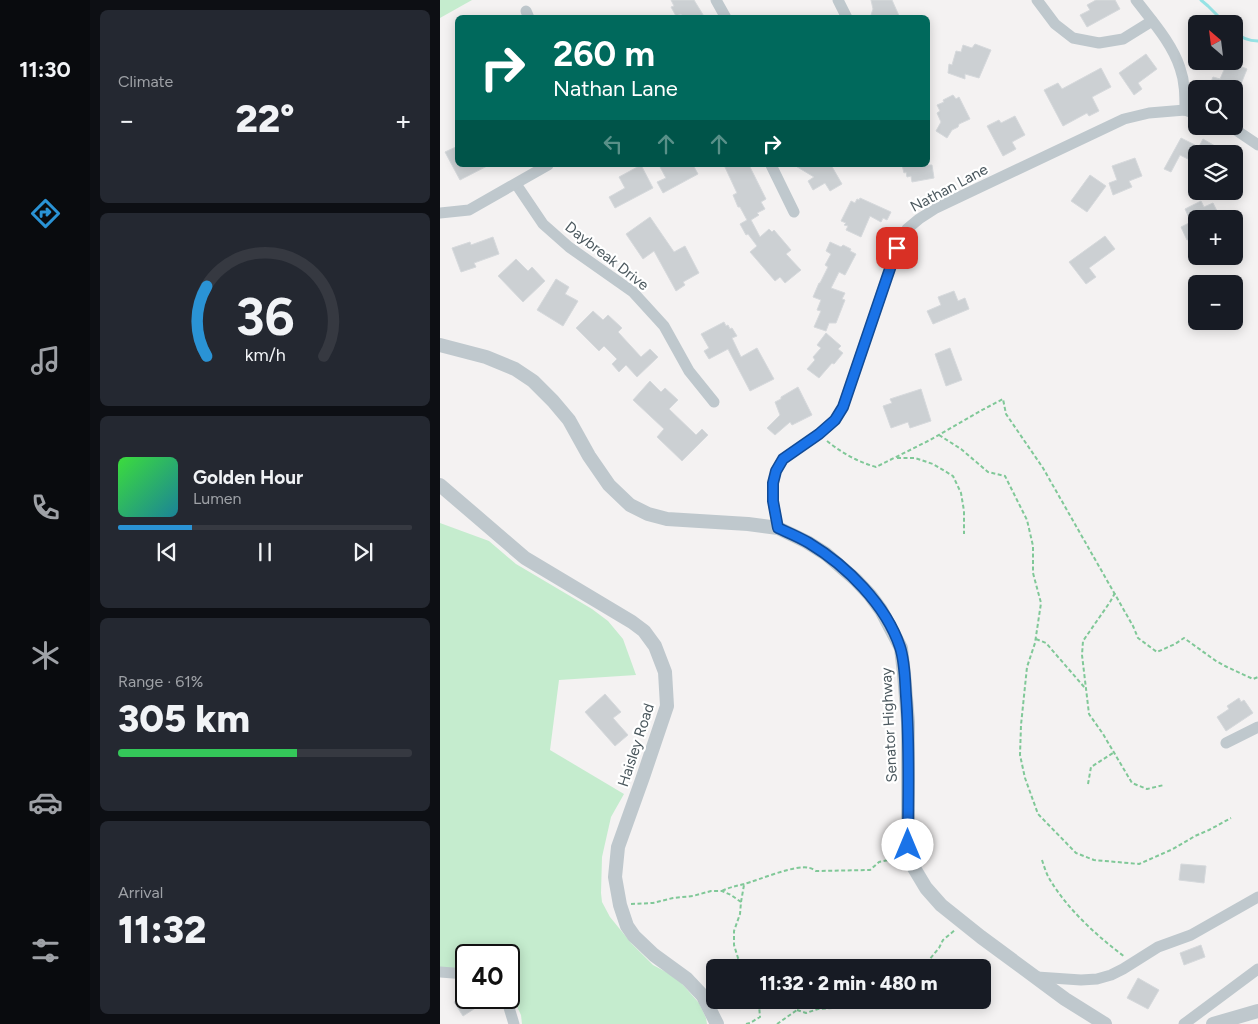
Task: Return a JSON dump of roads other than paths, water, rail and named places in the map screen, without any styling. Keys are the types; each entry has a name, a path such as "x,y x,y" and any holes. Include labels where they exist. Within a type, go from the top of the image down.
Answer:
{"street":[{"path":"716,0 724,15"},
{"path":"838,0 846,15"},
{"path":"1036,0 1055,24 1072,38 1099,44 1122,39 1152,20"},
{"path":"1136,0 1171,47 1180,68 1185,89 1185,110 1188,111"},
{"name":"Nathan Lane","path":"778,528 773,501 773,483 776,471 783,459 819,434 835,420 843,407 897,248 907,229 936,208 1124,119 1149,113 1185,110"},
{"path":"1243,135 1258,145"},
{"path":"440,213 469,210 545,167"},
{"path":"772,167 794,212"},
{"name":"Daybreak Drive","path":"516,184 543,224 569,247 633,292 664,326 689,371 714,402"},
{"name":"Senator Highway","path":"440,345 486,357 515,369 533,381 569,420 589,456 609,485 630,505 648,514 667,519 748,524 778,528 807,542 826,554 870,594 891,627 900,648 908,722 908,845 914,868 926,888 941,905 1064,999 1104,1024"},
{"name":"Haisley Road","path":"440,485 525,558 632,622 644,631 655,646 664,672 667,706 618,846 615,877 620,905 634,936 654,955 688,979 703,996 717,1024"},
{"path":"1226,743 1258,727"},
{"path":"1037,977 1081,980 1111,976 1158,947 1191,935 1258,897"},
{"path":"1184,1024 1258,969"},
{"path":"440,972 455,973"},
{"path":"509,1009 514,1024"},
{"path":"1213,1024 1258,1011"}],"waterway":[{"path":"1201,0 1217,15"},
{"path":"1243,37 1258,41"}]}
